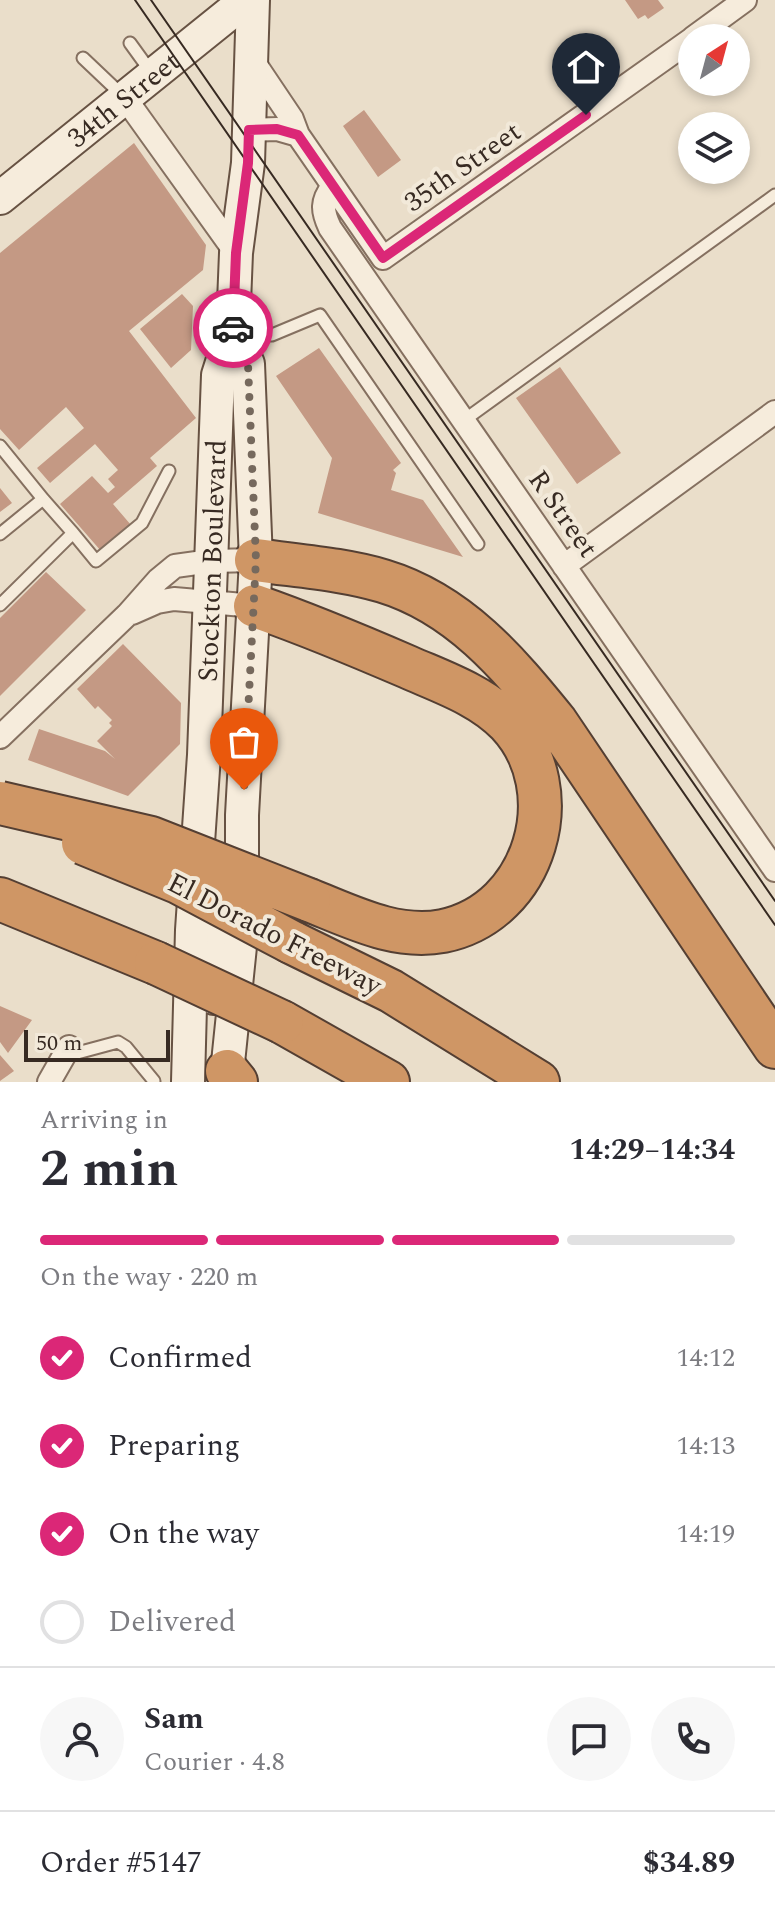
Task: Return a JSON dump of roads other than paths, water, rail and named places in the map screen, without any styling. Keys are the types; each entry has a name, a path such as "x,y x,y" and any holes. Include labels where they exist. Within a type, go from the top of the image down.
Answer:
{"highway":[{"path":"256,560 383,582 441,609 490,646 556,722 775,1047"},
{"path":"0,805 151,838 387,930 433,932 469,922 499,901 523,873 539,829 539,783 520,739 489,707 469,694 352,642 255,606"},
{"name":"El Dorado Freeway","path":"0,805 178,882 391,991 538,1082"},
{"path":"0,899 156,963 282,1022 388,1082"}],"main road":[{"name":"34th Street","path":"0,198 246,0"},
{"name":"Stockton Boulevard","path":"219,1079 212,1053 224,809 204,755 218,375 233,328 236,253 248,163 253,0"},
{"name":"Stockton Boulevard","path":"219,1079 242,927 242,815 256,560 248,364 233,328"}],"street":[{"name":"35th Street","path":"712,24 745,0"},
{"name":"35th Street","path":"333,186 383,258 678,48"},
{"path":"251,58 333,186"},
{"path":"125,98 236,253"},
{"path":"249,130 277,129 298,135"},
{"name":"R Street","path":"333,186 324,197 323,214 330,228 564,566 772,858"},
{"path":"564,566 775,412"},
{"path":"0,737 175,566 256,560"},
{"path":"127,615 157,602 174,599 255,606"},
{"path":"49,1082 66,1052"}],"lane":[{"path":"130,43 153,75"},
{"path":"83,58 125,98"},
{"path":"463,421 775,195"},
{"path":"233,328 272,335 320,315 478,544"},
{"path":"0,446 96,561 142,523 169,471"},
{"path":"0,534 43,499"},
{"path":"0,605 73,533"},
{"path":"66,1052 118,1042 126,1047 154,1081"}],"tram line":[{"path":"135,0 775,925"},
{"path":"151,0 775,901"}]}
